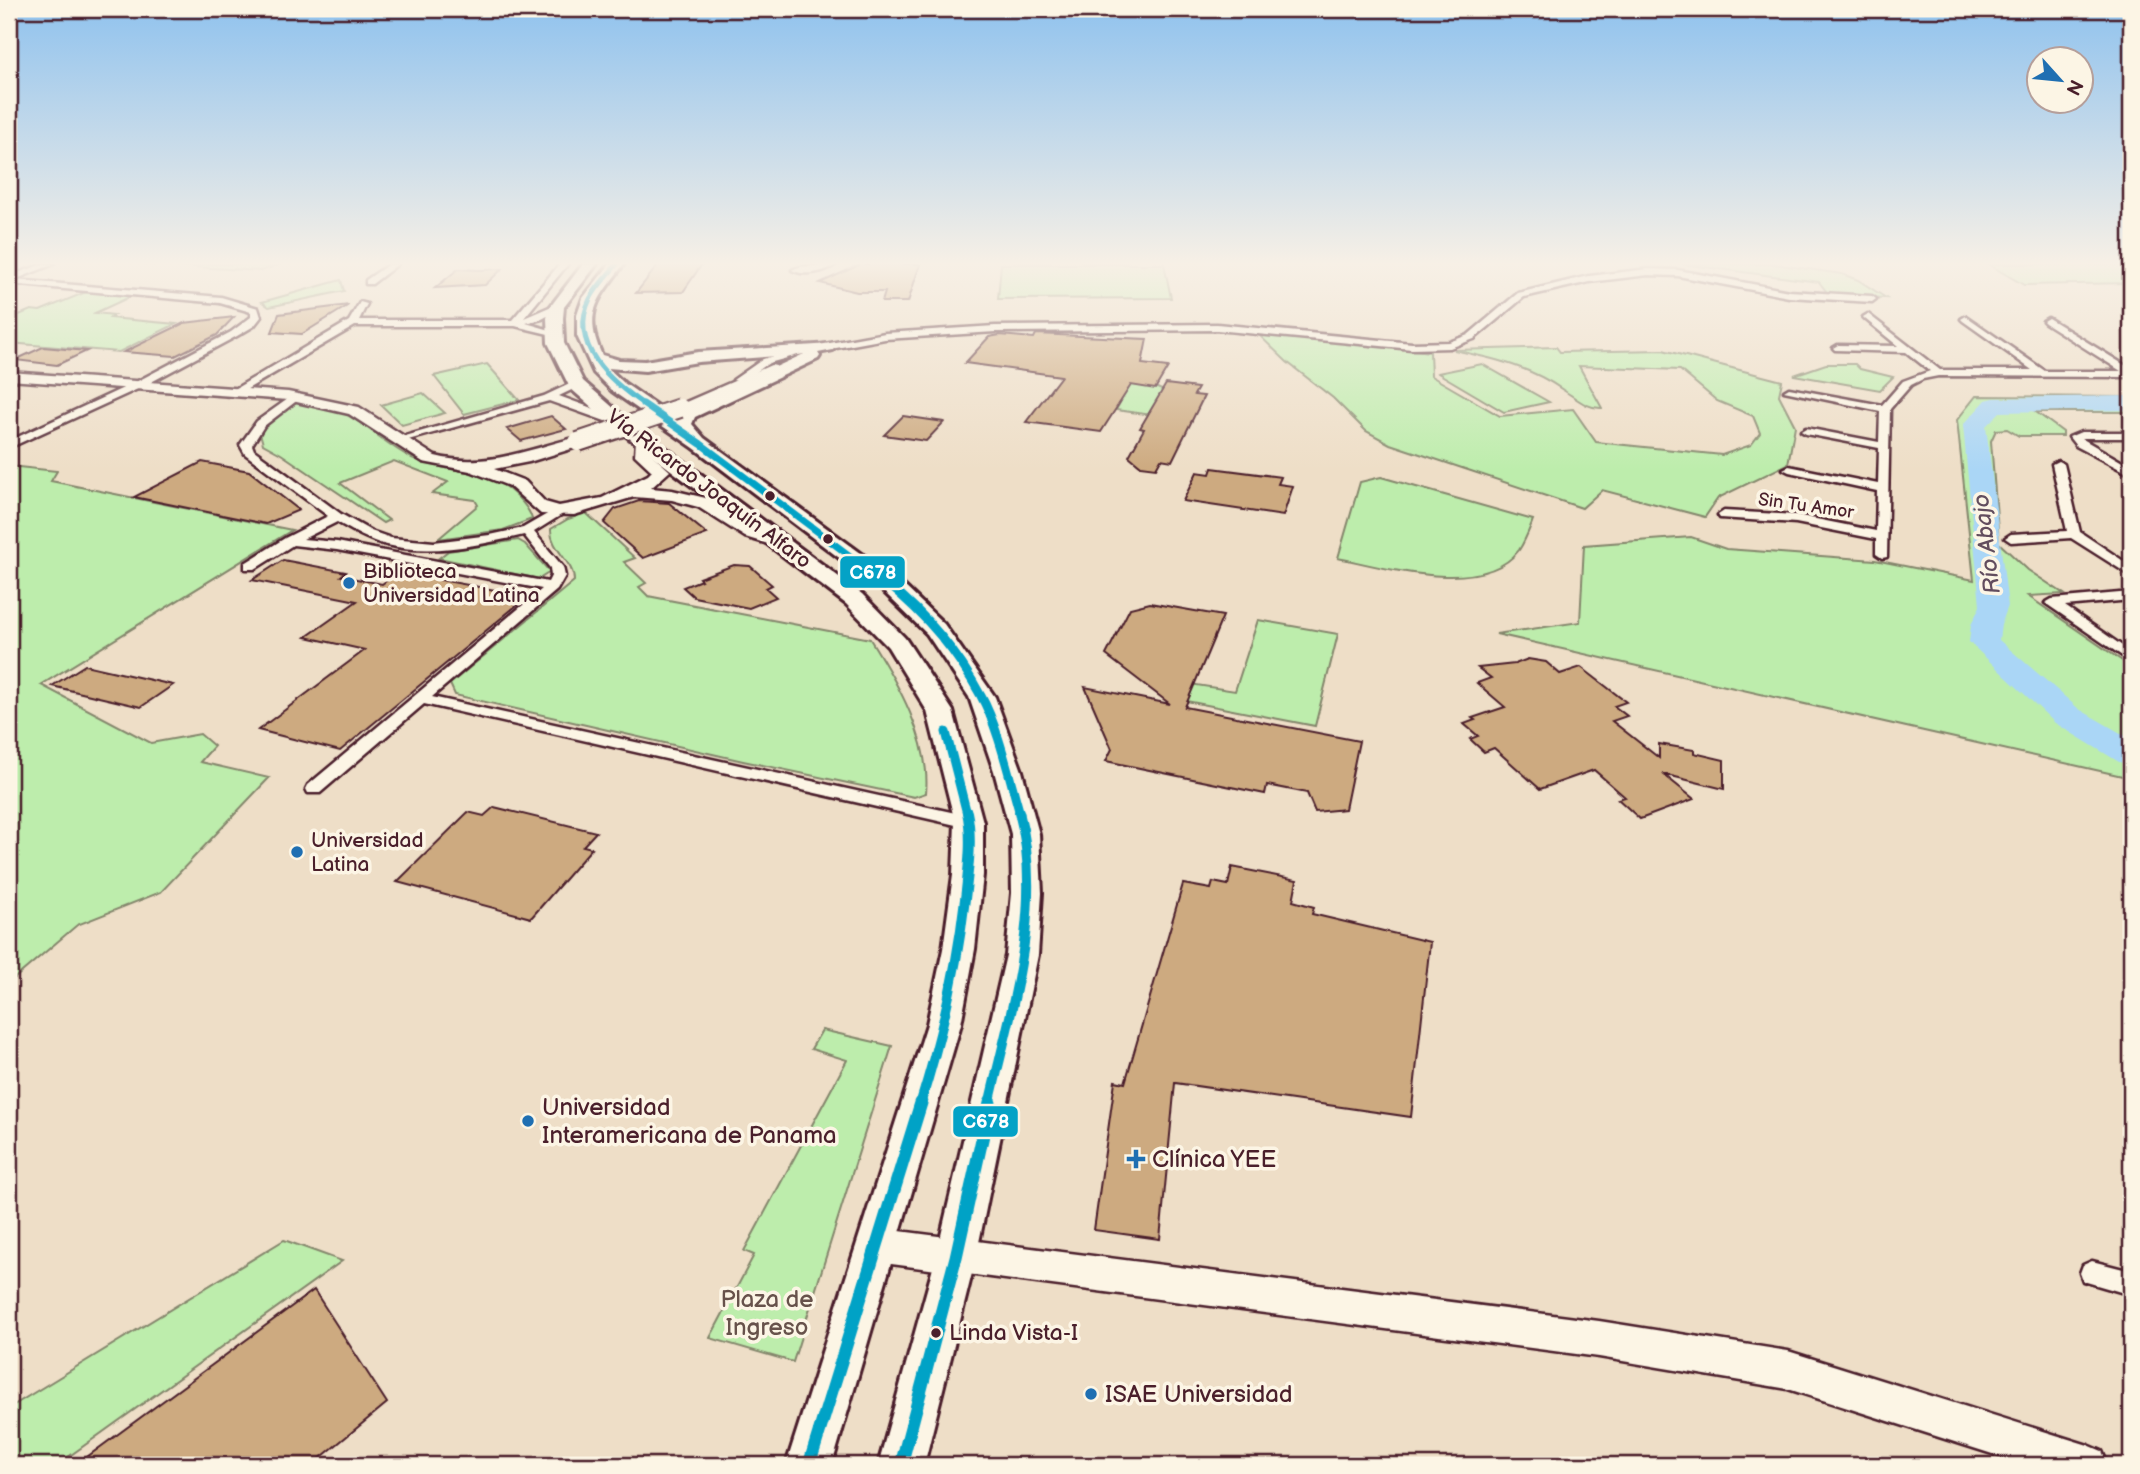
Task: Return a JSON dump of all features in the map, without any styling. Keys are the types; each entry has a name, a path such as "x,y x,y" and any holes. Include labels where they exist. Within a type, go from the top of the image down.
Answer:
{"main road":[{"name":"Vía Ricardo Joaquín Alfaro","path":"557,333 562,358 576,384 618,421 854,599 897,643 940,711 969,822 968,874 959,948 944,1024 809,1465"},
{"name":"Vía Ricardo Joaquín Alfaro","path":"585,333 593,357 608,378 891,586 936,629 982,697 1008,771 1025,834 1027,893 1022,955 956,1257 901,1465"},
{"path":"593,357 613,365 638,367 697,358 829,347"},
{"path":"701,444 683,424 687,414 829,347"},
{"path":"757,353 774,363"},
{"path":"632,396 633,385 642,375 681,363 704,360 726,362 740,370 731,384"}],"street":[{"path":"9,445 136,386 235,333"},
{"path":"233,393 336,333"},
{"path":"465,466 504,463 578,442 680,408 774,363 829,347 857,341 960,333"},
{"path":"1286,333 1434,347 1461,342 1476,333"},
{"path":"1888,333 1938,373"},
{"path":"1984,333 2043,374"},
{"path":"2066,333 2131,374"},
{"path":"1838,348 1908,349"},
{"path":"1882,554 1885,409 1915,376 1938,373 2131,374"},
{"path":"9,376 295,397 354,410 429,459 485,471 519,486 547,510 560,512 577,510 631,492 655,480 662,471 643,455 644,440"},
{"path":"401,439 548,398 576,384"},
{"path":"1788,391 1885,409"},
{"path":"295,397 267,416 251,432 246,445 254,457 337,517 367,534 389,542 434,546 527,531 560,512"},
{"path":"548,398 571,402 593,414 618,421"},
{"path":"1806,431 1884,446"},
{"path":"2131,435 2074,437 2080,444 2131,472"},
{"path":"519,486 523,471 544,453"},
{"path":"2058,464 2074,534"},
{"path":"1789,470 1884,489"},
{"path":"631,492 660,493 704,503 751,533 778,542"},
{"name":"Sin Tu Amor","path":"1724,514 1796,519 1882,536"},
{"path":"250,566 289,541 337,517"},
{"path":"314,789 552,587 558,576 556,567 527,531"},
{"path":"2011,538 2074,534 2131,572"},
{"path":"289,541 317,543 552,587"},
{"path":"371,554 389,542"},
{"path":"2131,596 2052,603 2131,658"},
{"path":"418,698 969,822"},
{"path":"876,1245 1599,1339 1788,1370 2088,1465"},
{"path":"2092,1273 2131,1283"}],"green space":[{"path":"9,333 158,333 119,352 9,343"},
{"path":"1280,334 1430,352 1431,376 1500,416 1573,409 1596,442 1722,455 1751,445 1760,433 1753,416 1717,401 1680,370 1579,366 1602,408 1597,408 1524,369 1454,350 1556,347 1560,352 1663,350 1782,381 1779,395 1795,426 1788,464 1718,498 1705,517 1602,490 1582,508 1390,444 1366,431 1333,398 1287,362 1259,335"},
{"path":"487,364 519,400 464,414 434,376"},
{"path":"1482,364 1549,402 1504,412 1438,373"},
{"path":"1826,364 1855,364 1860,369 1893,377 1880,390 1794,375"},
{"path":"1068,377 1155,387 1164,391 1152,415 1116,410 1121,401"},
{"path":"423,393 445,413 402,425 381,405"},
{"path":"1976,396 2131,397 2131,412 2036,412 2063,432 2063,436 2019,436 2007,429 1996,430 1991,441 1999,543 2028,570 2064,594 2028,596 2131,667 2131,778 1496,634 1580,622 1584,545 1691,537 1726,549 1875,560 1974,580 1957,420"},
{"path":"291,401 336,410 357,421 404,454 422,462 496,481 518,497 532,519 503,530 438,539 478,505 475,500 432,494 448,482 394,461 340,483 389,520 383,523 263,444 260,433 268,419"},
{"path":"9,466 57,471 51,481 292,530 41,685 151,743 200,734 214,746 200,762 269,778 161,892 77,925 9,983"},
{"path":"1381,477 1533,520 1519,550 1503,564 1483,572 1459,576 1433,575 1338,558 1360,482"},
{"path":"586,513 635,558 624,562 646,583 639,587 648,596 870,639 901,693 918,733 926,773 926,793 914,797 455,695 450,684 574,581 570,567 554,543 551,529"},
{"path":"518,540 525,544 550,572 539,579 439,558 448,551"},
{"path":"1258,620 1338,634 1315,726 1176,699 1184,683 1235,691"},
{"name":"Plaza de Ingreso","path":"822,1030 892,1046 793,1362 710,1338 754,1255 744,1251 847,1060 811,1049"},
{"path":"284,1240 342,1261 57,1465 9,1465 9,1408"}],"building":[{"path":"164,333 219,333 175,356 124,352"},
{"path":"1036,334 1147,339 1142,364 1168,367 1155,389 1131,385 1101,432 1026,422 1061,376 965,363 989,337 1000,335 1034,338"},
{"path":"43,347 87,351 57,365 15,360"},
{"path":"1166,384 1198,388 1194,395 1204,396 1172,461 1161,459 1156,468 1141,466 1129,456 1144,429 1140,428"},
{"path":"551,416 566,429 521,441 507,429"},
{"path":"903,416 944,422 926,441 884,435"},
{"path":"202,462 249,471 299,510 266,524 134,497"},
{"path":"1212,468 1281,477 1278,484 1293,486 1283,516 1183,501 1197,472 1210,474"},
{"path":"639,501 669,503 707,534 643,558 604,523 615,509"},
{"path":"283,560 346,572 341,576 382,584 398,572 528,596 340,751 258,730 365,650 306,637 357,601 252,580"},
{"path":"734,565 750,566 772,585 766,588 776,597 749,608 694,597 683,587 701,580 699,578"},
{"path":"1150,603 1223,616 1185,707 1359,741 1345,809 1315,812 1307,793 1267,785 1265,794 1106,761 1112,749 1085,687 1170,704 1106,655 1130,608"},
{"path":"1528,659 1546,662 1560,674 1581,667 1626,702 1614,706 1627,716 1612,721 1659,758 1659,744 1694,750 1694,753 1724,760 1724,789 1663,774 1694,799 1640,819 1618,799 1625,797 1594,770 1540,789 1494,748 1484,752 1470,739 1478,736 1464,724 1475,720 1472,718 1505,707 1477,683 1491,678 1478,668 1515,664"},
{"path":"85,665 173,685 141,707 52,686"},
{"path":"494,807 596,832 583,846 592,848 531,918 397,882 468,812 484,816"},
{"path":"1232,867 1297,880 1293,901 1314,907 1312,914 1430,942 1411,1117 1175,1083 1160,1239 1094,1230 1115,1081 1125,1083 1183,884 1211,889 1213,882 1228,885"},
{"path":"314,1290 387,1403 312,1465 76,1465"}],"waterway":[{"name":"Río Abajo","path":"2131,403 1994,405 1974,425 1994,606 1986,625 1984,642 2067,716 2131,754"}],"transit line":[{"name":"C678","path":"585,333 600,369 618,387 701,444 891,586 936,629 982,697 1008,771 1025,834 1027,893 1022,955 956,1257 901,1465"},
{"name":"C678","path":"809,1465 934,1061 959,949 968,875 969,822 946,732"}],"place":[{"name":"Biblioteca Universidad Latina","path":"349,583"},
{"name":"Universidad Latina","path":"297,852"},
{"name":"Universidad Interamericana de Panama","path":"528,1121"},
{"name":"Clínica YEE","path":"1136,1159"},
{"name":"Linda Vista-I","path":"936,1333"},
{"name":"ISAE Universidad","path":"1091,1394"}]}
